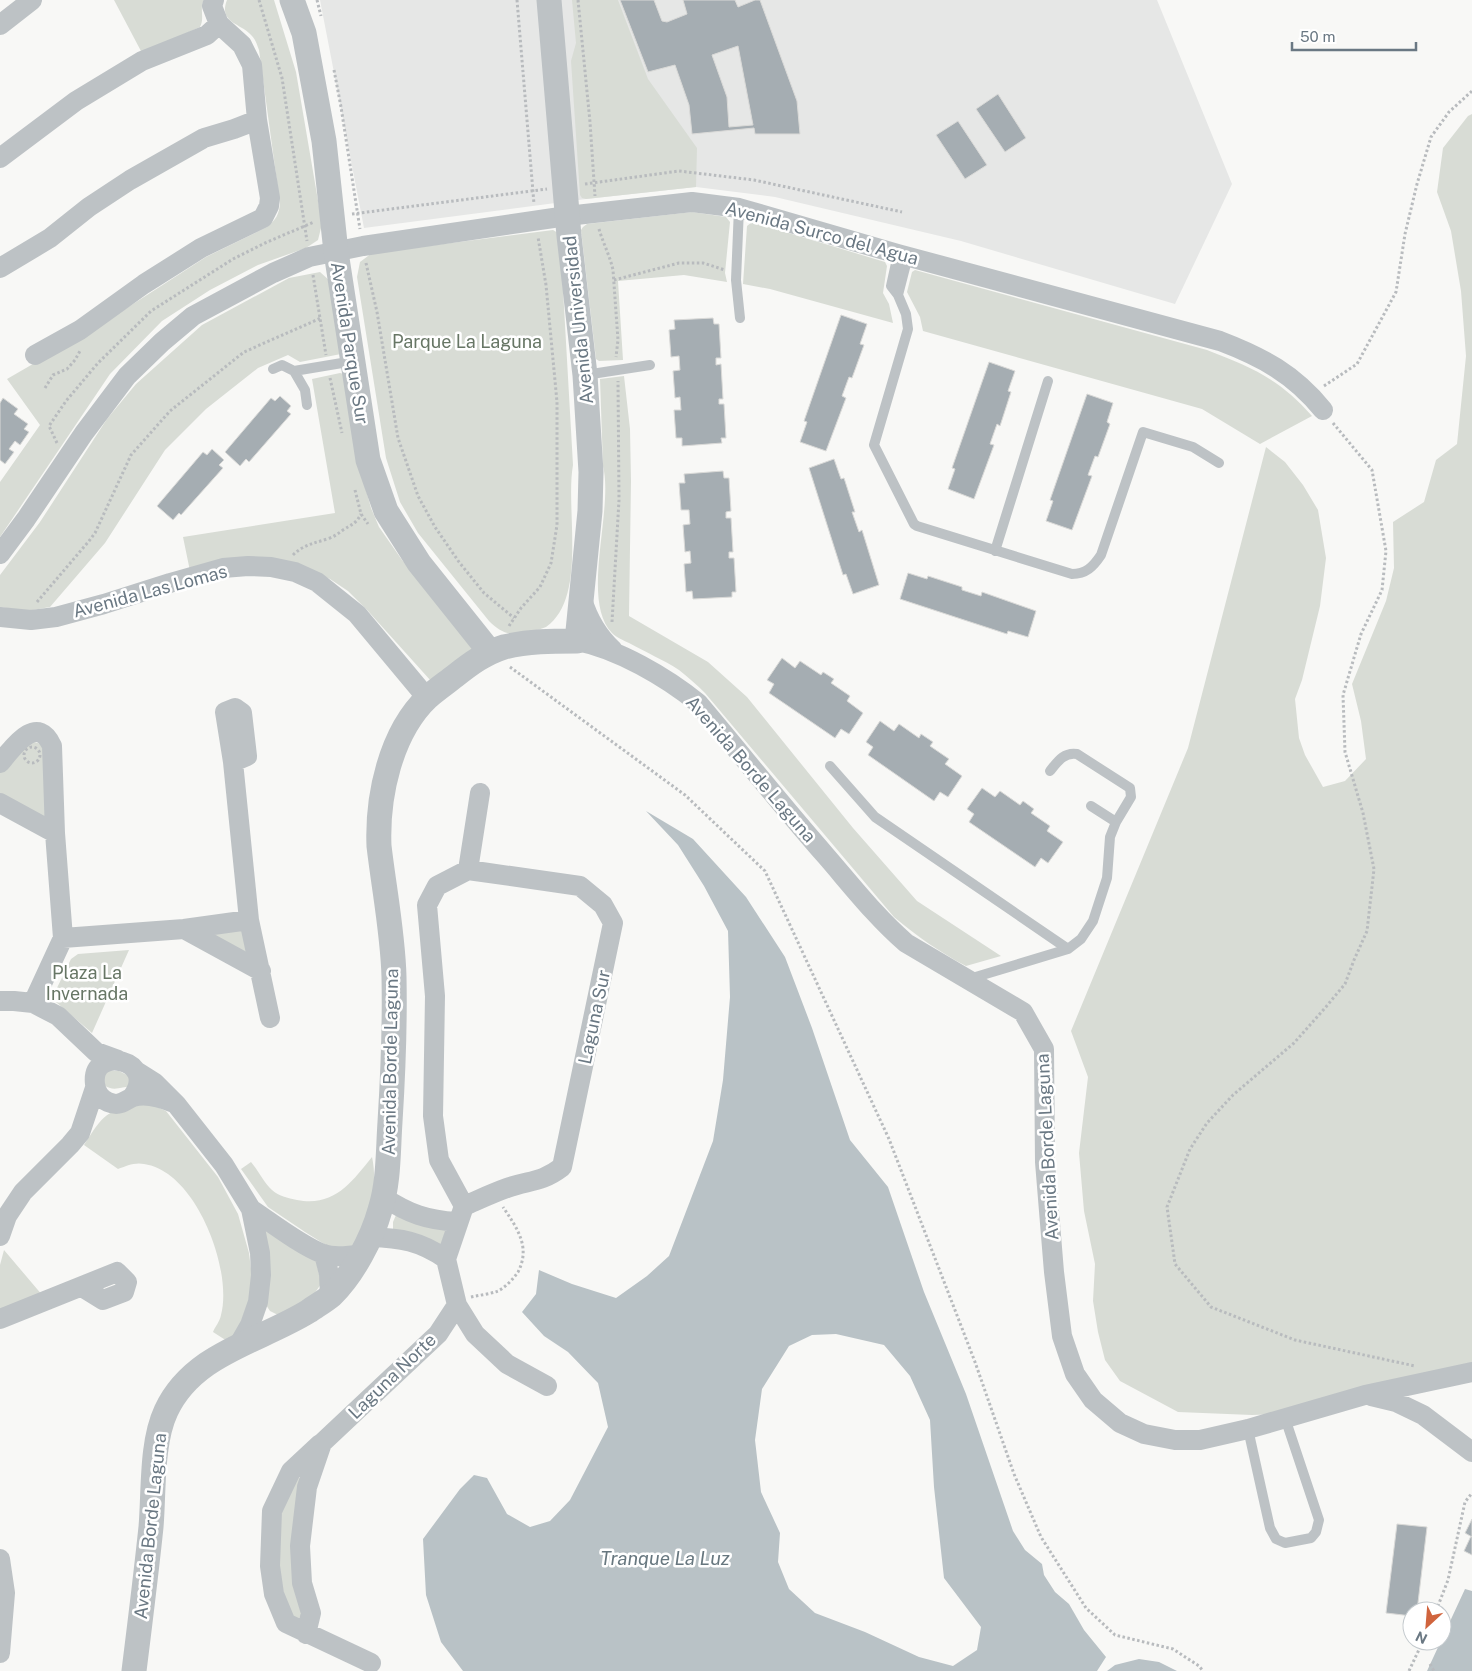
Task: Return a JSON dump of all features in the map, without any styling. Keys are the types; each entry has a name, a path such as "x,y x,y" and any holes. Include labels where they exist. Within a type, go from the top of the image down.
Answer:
{"street":[{"path":"0,25 32,0"},
{"path":"35,355 80,330 144,284 202,248 263,218 269,206 270,198 257,120 252,65 242,45 219,24 212,6 214,0"},
{"name":"Avenida Parque Sur","path":"292,0 304,33 324,141 336,252 368,460 386,511 419,562 490,652"},
{"name":"Avenida Universidad","path":"549,0 567,216 585,375 590,472 590,511 577,641"},
{"path":"0,158 76,101 142,61 207,35 219,24"},
{"path":"0,268 50,238 89,207 114,191 204,138 257,120"},
{"name":"Avenida Surco del Agua","path":"0,554 26,520 84,433 127,376 162,342 193,316 273,273 310,258 363,246 596,212 692,202 739,208 903,255 1220,341 1271,364 1289,376 1317,403"},
{"name":"Avenida Las Lomas","path":"0,617 30,620 56,617 224,568 248,566 295,572 317,582 357,614 427,698"},
{"path":"582,599 586,614 592,625 614,651"},
{"path":"539,642 562,628 582,599"},
{"name":"Avenida Borde Laguna","path":"134,1671 151,1527 158,1438 161,1424 174,1397 190,1378 208,1362 238,1346 276,1330 308,1312 330,1296 341,1284 366,1246 384,1197 391,1099 394,975 379,846 379,811 386,773 394,752 414,715 427,698 490,652 521,643 577,641 614,651 678,687 698,703 874,913 906,943 1023,1012 1044,1049 1045,1162 1054,1272 1062,1336 1075,1374 1093,1400 1120,1422 1144,1434 1175,1440 1200,1440 1248,1429 1364,1395 1472,1372"},
{"path":"0,763 21,738 32,733 42,734 52,746 55,833 63,938 33,1003"},
{"path":"233,762 249,920 270,1018"},
{"path":"480,793 468,870 437,886 427,905 435,996 433,1116 439,1160 461,1214 446,1259 457,1303 476,1334 507,1364 547,1386"},
{"path":"0,803 55,833"},
{"name":"Laguna Sur","path":"461,1214 509,1187 538,1181 553,1174 562,1167 613,923 603,905 580,886 468,870"},
{"path":"63,938 184,929 249,920"},
{"path":"184,929 261,971"},
{"path":"0,1001 33,1003 58,1016 96,1052 131,1065 136,1071 156,1083 176,1104 224,1165 250,1209 260,1253 261,1275 258,1302 250,1325 238,1346"},
{"path":"58,1016 95,1082 98,1094 109,1102 122,1103 137,1092 139,1084 136,1071"},
{"path":"0,1236 3,1218 23,1192 80,1133 95,1082 104,1064 118,1060"},
{"path":"132,1097 153,1096 176,1104"},
{"path":"84,1124 109,1102"},
{"path":"384,1197 401,1209 422,1217 461,1214"},
{"path":"250,1209 324,1254 342,1257 388,1238 415,1242 446,1259"},
{"path":"324,1254 329,1274 330,1296"},
{"path":"0,1319 82,1287"},
{"path":"258,1302 276,1330"},
{"name":"Laguna Norte","path":"370,1663 286,1624 274,1594 270,1566 272,1510 291,1471 438,1334 457,1303"},
{"name":"Avenida Borde Laguna","path":"1364,1395 1396,1402 1423,1415 1472,1452"},
{"name":"Laguna Norte","path":"306,1634 311,1613 302,1583 300,1546 307,1487 322,1443"},
{"path":"0,1559 5,1593 0,1653"}],"lane":[{"path":"739,208 736,273 740,318"},
{"path":"903,255 898,295 906,314 908,329 874,445 914,524 995,551 1072,574 1081,574 1096,563 1101,556 1143,432 1192,447 1219,463"},
{"path":"294,371 354,361"},
{"path":"273,369 282,365 294,371 305,390 307,405"},
{"path":"585,375 650,365"},
{"path":"995,551 1048,380"},
{"path":"969,979 1068,948 1082,939 1093,921 1107,878 1110,838 1116,822 1131,797 1130,788 1078,754 1064,755 1050,771"},
{"path":"830,766 875,817 1068,948"},
{"path":"1091,806 1116,822"},
{"path":"1248,1429 1270,1528 1276,1539 1285,1543 1311,1538 1316,1532 1319,1520 1285,1418"}],"path":[{"path":"517,0 535,220"},
{"path":"578,0 590,122 596,212 604,247 611,260 618,340 616,355 619,500 614,651"},
{"path":"1421,1367 1295,1340 1211,1307 1175,1264 1167,1207 1190,1149 1207,1123 1233,1095 1294,1043 1325,1008 1345,984 1367,932 1374,869 1363,813 1345,752 1344,695 1361,634 1382,590 1386,551 1372,470 1317,403 1357,364 1396,292 1405,234 1431,137 1449,112 1472,91"},
{"path":"304,226 333,216 533,191"},
{"path":"363,246 377,312 398,438 418,496 459,562 484,593 514,618"},
{"path":"614,280 679,263 703,263 736,273"},
{"path":"30,620 35,603 95,533 131,455 170,411 244,352 321,318 346,312"},
{"path":"44,388 53,375 67,368 75,360 84,342 84,336 80,330"},
{"path":"273,568 280,561 292,556 305,545 332,537 345,528 352,526 357,522 361,514"},
{"path":"490,652 685,795 765,871 889,1139 975,1362 1014,1474 1041,1537 1086,1608 1116,1635 1172,1649 1200,1666 1203,1671"},
{"path":"457,1303 503,1288 512,1279 522,1262 524,1247 521,1235 494,1194"},
{"path":"1440,1601 1448,1580 1465,1502 1472,1493"},
{"path":"1409,1671 1418,1651"},
{"path":"1430,1664 1434,1671"}],"shaded area":[{"path":"320,0 1157,0 1232,184 1175,304 961,241 775,197 696,187 586,199 364,228"}],"green space":[{"path":"114,0 204,0 201,24 200,27 142,53"},
{"path":"227,0 274,0 296,72 322,224 318,240 306,248 258,265 210,290 162,321 110,374 0,537 0,482 40,425 7,379 102,324 206,257 267,227 278,214 280,204 259,50 252,36 228,18 225,8"},
{"path":"572,0 618,0 648,79 697,148 696,187 586,199 580,195 571,61 576,43"},
{"path":"1472,114 1472,1366 1279,1414 1252,1415 1178,1412 1120,1381 1105,1360 1093,1301 1095,1264 1084,1211 1079,1153 1088,1077 1071,1031 1188,748 1266,447 1285,462 1303,485 1318,510 1326,558 1320,606 1302,680 1295,699 1299,738 1305,755 1323,787 1345,781 1366,759 1361,721 1352,684 1386,601 1394,568 1393,522 1424,502 1436,460 1457,444 1466,356 1461,291 1451,231 1437,192 1443,148 1468,116"},
{"path":"692,212 726,217 730,222 725,273 727,282 684,275 618,281 623,360 599,361 596,359 581,230 587,224"},
{"path":"752,222 885,262 887,266 883,293 889,304 893,323 770,289 743,284 747,226"},
{"name":"Parque La Laguna","path":"553,230 560,237 573,465 571,483 571,575 567,596 559,614 546,627 513,634 503,632 489,621 418,533 400,502 386,458 357,277 360,262 372,253"},
{"path":"915,270 1207,350 1237,362 1276,383 1312,416 1260,444 1202,409 923,331 920,317 907,292 912,272"},
{"path":"320,272 330,281 341,354 300,362 288,355 258,368 206,409 165,450 105,543 50,607 27,611 0,607 0,575 40,522 107,419 136,384 202,325 289,278"},
{"path":"340,373 344,374 359,465 371,508 379,527 402,560 476,649 431,681 368,611 348,591 330,579 304,568 190,571 183,537 335,513 312,379"},
{"path":"624,376 630,429 629,616 708,662 747,697 853,828 917,901 1001,956 966,966 911,931 894,917 705,693 679,670 612,633 603,618 599,599 598,577 605,506 600,379"},
{"path":"27,740 45,745 47,820 0,798 0,772"},
{"path":"244,928 250,958 212,939 212,930"},
{"name":"Plaza La Invernada","path":"129,950 92,1033 56,1002 54,994 71,959 78,954"},
{"path":"109,1071 119,1071 131,1077 132,1086 114,1089 107,1087 104,1085 103,1075"},
{"path":"142,1104 155,1106 166,1111 218,1177 238,1214 249,1253 252,1277 249,1300 237,1333 227,1341 213,1332 221,1315 223,1296 221,1273 216,1249 207,1225 194,1203 180,1184 163,1171 144,1164 118,1169 84,1145 101,1120 120,1109"},
{"path":"372,1157 374,1182 372,1209 365,1227 351,1251 329,1247 268,1207 241,1169 251,1162 266,1184 280,1195 297,1200 321,1200 340,1191 349,1184"},
{"path":"396,1215 446,1229 441,1245 393,1230 393,1222"},
{"path":"268,1230 316,1260 321,1284 312,1297 278,1315 270,1311 266,1305 264,1231"},
{"path":"4,1250 43,1296 0,1315 0,1265"},
{"path":"297,1476 304,1480 303,1616 295,1620 289,1616 275,1567 282,1505"}],"water":[{"name":"Tranque La Luz","path":"646,811 693,839 746,897 785,957 812,1028 850,1140 888,1187 924,1292 966,1394 1013,1531 1025,1550 1042,1564 1044,1575 1055,1592 1069,1604 1084,1630 1106,1657 1097,1671 463,1671 441,1642 426,1595 423,1539 460,1489 474,1475 487,1478 507,1514 530,1527 550,1521 570,1500 608,1427 598,1383 568,1352 544,1336 522,1312 536,1294 539,1270 572,1284 616,1298 647,1276 669,1256 713,1141 723,1080 730,997 728,931 704,886 678,845","holes":["836,1334 884,1345 910,1376 930,1420 934,1487 944,1578 981,1627 977,1650 953,1666 919,1657 865,1632 815,1613 789,1589 778,1562 780,1533 761,1492 755,1440 762,1389 789,1346 812,1335"]},
{"path":"1465,1589 1472,1591 1472,1671 1427,1671 1436,1651 1452,1651 1452,1617"},
{"path":"1139,1659 1159,1662 1177,1671 1107,1671 1115,1665"}],"building":[{"path":"620,0 654,0 662,21 667,22 687,14 683,0 735,0 738,7 755,0 760,0 797,101 800,134 755,134 754,128 692,134 689,105 675,65 648,72","holes":["738,46 753,125 729,127 727,97 712,55"]},
{"path":"998,94 1026,138 1005,152 976,109"},
{"path":"958,121 987,165 965,179 936,135"},
{"path":"841,315 867,324 860,344 864,345 852,378 849,377 842,396 846,398 826,451 800,442 807,422 804,421"},
{"path":"713,318 714,324 719,324 721,358 716,358 716,365 721,364 723,399 719,399 719,404 724,404 726,438 721,438 722,443 682,446 682,438 676,438 674,410 681,410 680,397 675,398 673,371 680,370 679,356 671,357 669,330 675,329 674,320"},
{"path":"989,362 1015,371 1008,391 1011,392 1000,426 997,424 990,444 994,445 974,499 948,489 955,469 952,468"},
{"path":"1087,394 1113,403 1107,422 1110,424 1098,457 1095,456 1088,475 1092,476 1072,530 1046,521 1053,501 1050,500"},
{"path":"280,396 291,406 287,411 291,414 249,462 246,459 240,466 225,452 271,398 275,401"},
{"path":"3,398 18,409 14,414 28,424 24,429 29,432 20,445 15,441 9,449 14,452 5,464 0,460 0,403"},
{"path":"212,449 224,460 219,465 223,468 181,515 179,513 173,520 157,506 203,452 207,455"},
{"path":"834,459 841,479 844,478 855,512 852,512 859,532 862,530 879,585 853,594 846,574 843,575 809,468"},
{"path":"723,471 724,478 729,478 731,511 726,512 726,518 731,518 733,552 729,552 729,558 734,558 736,592 732,592 732,597 693,599 692,591 686,592 684,564 691,563 690,551 685,552 683,525 690,524 689,510 681,510 679,483 685,483 684,474"},
{"path":"908,573 927,579 928,576 962,587 962,590 981,596 982,592 1036,611 1028,637 1008,631 1007,634 900,599"},
{"path":"782,658 795,668 800,661 821,675 823,672 834,679 831,683 850,696 847,701 863,713 849,734 841,729 835,738 769,693 774,684 767,680"},
{"path":"880,721 894,731 899,724 919,738 921,734 933,742 930,746 949,759 945,764 962,776 948,797 940,792 934,801 868,755 873,747 866,742"},
{"path":"982,788 995,797 1000,791 1020,805 1023,801 1034,809 1031,813 1050,826 1047,831 1063,842 1048,863 1041,858 1035,867 969,822 974,814 967,809"},
{"path":"1472,1519 1472,1537 1465,1533"},
{"path":"1397,1524 1427,1527 1418,1601 1402,1601 1402,1615 1386,1613"},
{"path":"1472,1537 1472,1555 1464,1551"}]}
